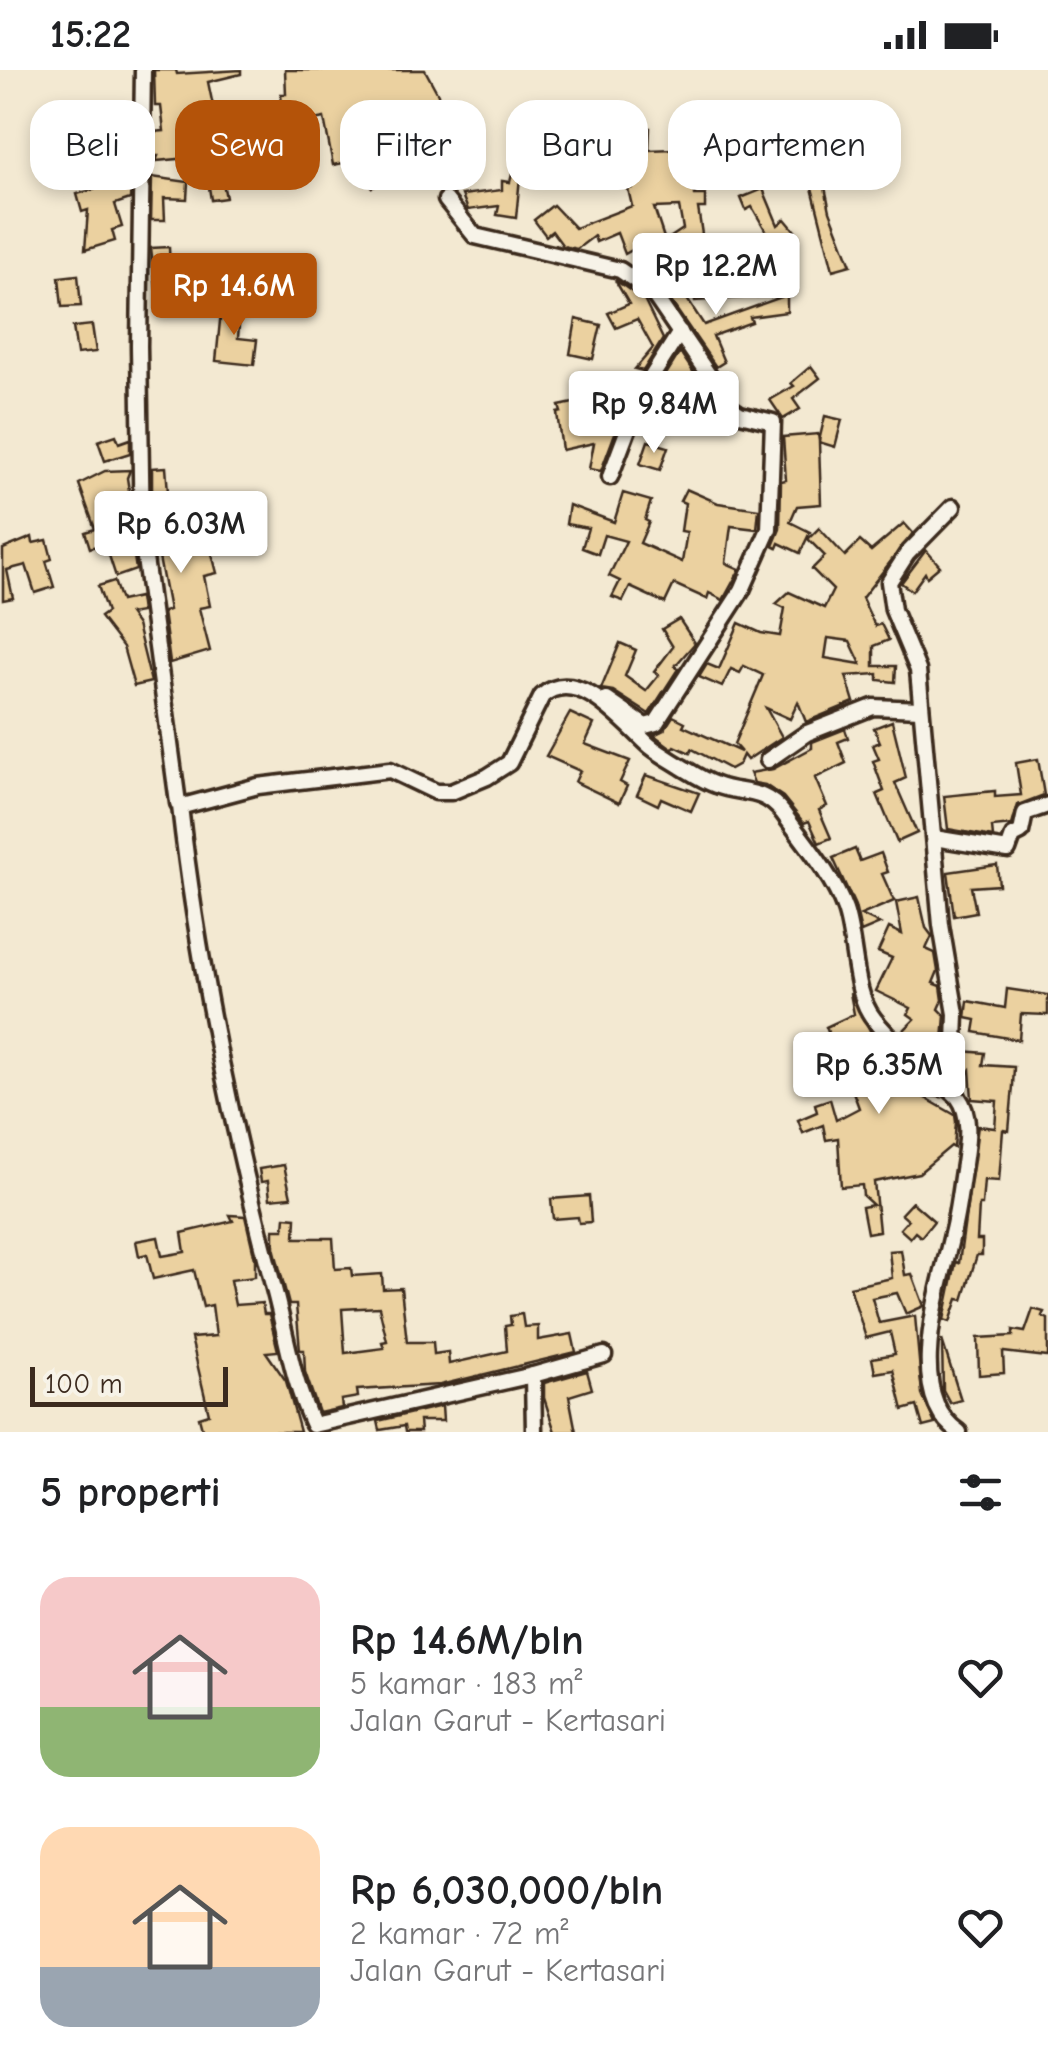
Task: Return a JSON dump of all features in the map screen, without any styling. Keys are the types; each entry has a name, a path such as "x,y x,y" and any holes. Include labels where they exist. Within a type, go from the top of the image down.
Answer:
{"street":[{"path":"143,70 139,346 142,536 189,884 228,1099 290,1355 317,1428 604,1355"},
{"path":"180,806 258,786 390,770 436,792 451,792 509,763 538,703 549,690 584,692 625,709 644,726 656,723 742,590 769,529 774,422 731,408 652,292 620,270 476,236 446,200"},
{"path":"610,477 642,392 680,332"},
{"path":"922,1063 943,1065 956,1042 956,1014 941,924 918,670 894,610 889,582 907,554 952,508"},
{"path":"584,692 607,705 654,749 681,766 718,786 743,788 770,799 830,880 844,907 856,948 863,1000 873,1019 958,1097 967,1116 957,1212 929,1333 937,1406 959,1432"},
{"path":"768,760 807,733 873,707 920,709"},
{"path":"934,838 1008,850 1013,836 1020,834 1025,813 1048,806"},
{"path":"533,1375 534,1432"}],"building":[{"path":"154,70 176,70 177,74 241,70 241,74 208,82 212,100 175,100 175,159 156,161 155,132 164,131 161,106 155,106"},
{"path":"285,70 425,70 439,100 340,100 340,164 333,165 324,118 320,119 320,100 282,100 281,94 286,94"},
{"path":"648,128 650,128 649,150 668,149 668,190 694,190 695,195 705,195 705,208 698,208 705,254 731,253 734,247 744,251 767,233 752,207 746,210 741,198 761,190 778,225 785,219 795,231 746,270 773,273 770,296 695,301 691,246 677,256 672,249 650,256 659,278 654,280 634,249 625,254 617,233 596,242 594,236 577,249 563,246 552,231 546,236 534,220 553,205 575,228 632,206 628,190 648,190","holes":["679,207 683,229 665,241 654,208"]},
{"path":"155,177 175,180 175,190 188,190 187,199 164,198 165,220 151,220"},
{"path":"502,181 506,182 506,190 519,190 516,218 497,215 499,206 468,210 462,195 502,190"},
{"path":"130,190 130,199 115,204 122,227 112,230 115,241 85,250 88,210 82,212 77,194"},
{"path":"209,190 224,190 226,198 211,200"},
{"path":"813,190 826,190 851,265 833,270"},
{"path":"169,247 170,270 179,270 180,289 156,289 151,248"},
{"path":"78,275 81,306 62,307 59,277"},
{"path":"672,276 704,325 787,295 787,312 750,317 752,322 713,336 724,362 716,367 659,284"},
{"path":"615,280 644,300 663,339 643,371 635,369 653,348 637,319 616,328 608,313 629,304"},
{"path":"222,301 241,302 238,338 257,340 254,365 216,361"},
{"path":"576,319 601,325 593,359 570,354"},
{"path":"92,325 96,352 77,354 73,327"},
{"path":"680,352 700,382 697,387 687,381 676,400 670,396 661,413 657,411 650,433 639,430 652,397"},
{"path":"811,366 820,378 793,399 800,409 783,419 770,400 794,386 791,383"},
{"path":"578,377 622,378 614,395 627,401 601,471 589,469 594,443 562,450 557,413 561,412 559,406 578,402"},
{"path":"825,416 842,420 835,447 819,442 821,504 797,506 790,522 810,532 800,553 779,543 777,548 773,546 780,529 781,481 786,480 783,437 818,434 819,441"},
{"path":"116,435 119,443 130,439 130,453 105,461 98,441"},
{"path":"648,441 668,447 660,470 640,464"},
{"path":"166,467 169,505 179,503 187,542 208,538 217,573 204,576 210,606 199,608 210,651 170,663 163,612 169,610 157,547 161,546 152,489 152,468"},
{"path":"130,470 127,478 131,503 122,507 136,570 116,577 105,543 90,548 85,532 95,529 79,484 105,471"},
{"path":"686,489 718,503 759,509 757,529 731,526 726,563 740,569 723,600 709,593 707,599 674,584 665,603 630,587 623,601 612,597 620,581 609,576 626,541 604,535 598,554 582,548 588,528 566,524 569,505 614,522 623,493 651,501 645,520 649,522 640,543 682,562 687,532 681,531 685,503 680,501"},
{"path":"904,523 913,533 862,598 875,626 881,624 889,640 874,646 874,666 896,666 895,682 878,680 878,674 846,676 854,702 806,722 798,702 790,719 766,708 782,737 747,760 743,755 739,764 730,769 692,749 690,753 675,746 673,749 654,735 664,730 673,716 685,722 683,726 741,752 734,744 763,675 744,666 740,673 731,669 722,687 699,677 707,664 719,669 739,623 780,636 785,608 776,604 789,592 824,608 833,590 812,569 825,556 808,539 819,528 845,556 860,541 871,551","holes":["828,638 850,641 861,664 825,658"]},
{"path":"32,537 33,543 47,540 52,559 46,561 54,587 35,593 26,565 7,570 13,598 3,600 3,549"},
{"path":"926,550 940,566 927,577 925,573 912,591 901,583"},
{"path":"114,581 121,601 139,597 141,612 129,614 137,625 151,682 134,686 123,647 100,617 107,612 98,586"},
{"path":"679,619 695,643 675,666 678,669 649,714 613,691 601,689 620,643 636,650 625,676 646,691 659,675 654,672 673,647 662,629"},
{"path":"570,713 594,724 585,744 630,761 620,782 627,786 619,803 575,782 580,771 546,756"},
{"path":"892,721 906,778 895,783 917,833 897,842 877,794 884,791 873,761 879,759 873,745 880,742 874,728"},
{"path":"845,729 848,738 838,742 846,763 815,778 827,806 819,810 831,838 819,843 809,821 804,823 783,797 754,783 750,773 773,769 812,748 812,742"},
{"path":"1038,759 1044,795 1018,805 1012,825 992,827 993,837 948,829 944,796 995,791 995,797 1021,795 1016,763"},
{"path":"646,775 699,793 691,811 661,798 658,805 637,795"},
{"path":"855,849 860,861 881,853 888,872 882,874 894,901 861,915 880,924 861,932 855,906 833,858"},
{"path":"997,865 999,885 971,887 976,912 954,916 948,872"},
{"path":"919,897 926,928 932,936 926,949 935,953 938,971 933,983 941,986 943,1000 939,1009 945,1015 943,1041 937,1054 925,1053 902,1032 915,1019 908,1014 911,1008 876,991 892,958 878,952 889,928 902,934 896,902"},
{"path":"1007,989 1048,995 1048,1015 1021,1014 1019,1040 974,1032 976,1020 966,1018 968,1001 1005,1008"},
{"path":"850,993 874,1038 891,1053 871,1062 886,1087 896,1075 907,1085 915,1075 940,1097 920,1095 955,1115 956,1122 954,1148 951,1146 919,1173 874,1182 879,1231 867,1233 862,1207 873,1205 863,1196 862,1185 841,1187 838,1138 826,1140 823,1125 803,1133 798,1120 817,1112 815,1104 830,1099 836,1120 859,1108 848,1078 834,1084 828,1068 840,1063 826,1027 854,1014"},
{"path":"962,1051 985,1053 983,1065 1014,1067 1009,1131 1003,1130 999,1181 984,1180 979,1205 977,1240 982,1240 982,1255 977,1255 963,1300 958,1299 950,1322 944,1320 956,1262 959,1263 978,1126 995,1128 997,1101 972,1099 970,1070 964,1078 950,1073"},
{"path":"284,1165 291,1197 270,1199 268,1181 261,1182 259,1169"},
{"path":"589,1196 591,1222 579,1223 578,1217 553,1219 551,1199"},
{"path":"912,1202 934,1221 921,1237 915,1232 910,1238 900,1229 908,1220 901,1214"},
{"path":"230,1215 245,1216 255,1259 255,1277 230,1280 235,1305 262,1303 264,1314 269,1314 278,1351 266,1352 286,1381 300,1432 203,1432 199,1417 209,1414 191,1338 216,1336 212,1305 203,1307 194,1270 153,1279 147,1254 139,1256 136,1241 158,1237 162,1256 185,1252 182,1233 233,1221"},
{"path":"285,1217 296,1218 295,1238 333,1238 335,1269 351,1268 352,1276 382,1274 383,1289 401,1288 407,1342 433,1342 434,1354 448,1352 449,1364 507,1351 505,1326 511,1325 510,1316 522,1314 524,1327 538,1326 538,1340 572,1334 576,1352 440,1385 357,1390 358,1397 341,1400 342,1408 319,1413 305,1372 304,1350 300,1350 296,1305 289,1305 274,1247 274,1229 284,1229","holes":["379,1307 387,1341 382,1342 384,1348 345,1353 342,1309"]},
{"path":"901,1250 905,1275 912,1274 924,1306 906,1314 897,1293 872,1298 879,1323 915,1316 922,1394 935,1424 923,1427 917,1406 903,1410 893,1370 875,1373 872,1358 895,1354 890,1332 866,1338 850,1287 892,1278 889,1251"},
{"path":"1033,1309 1044,1312 1042,1316 1048,1319 1048,1357 1003,1352 1004,1373 979,1375 978,1338 1013,1336 1013,1330 1025,1332"},
{"path":"942,1340 961,1400 950,1403 943,1390"},
{"path":"587,1371 592,1389 569,1396 576,1432 555,1432 544,1398 544,1383"},
{"path":"442,1406 443,1421 419,1421 420,1432 405,1432 404,1426 380,1430 378,1421"}]}
